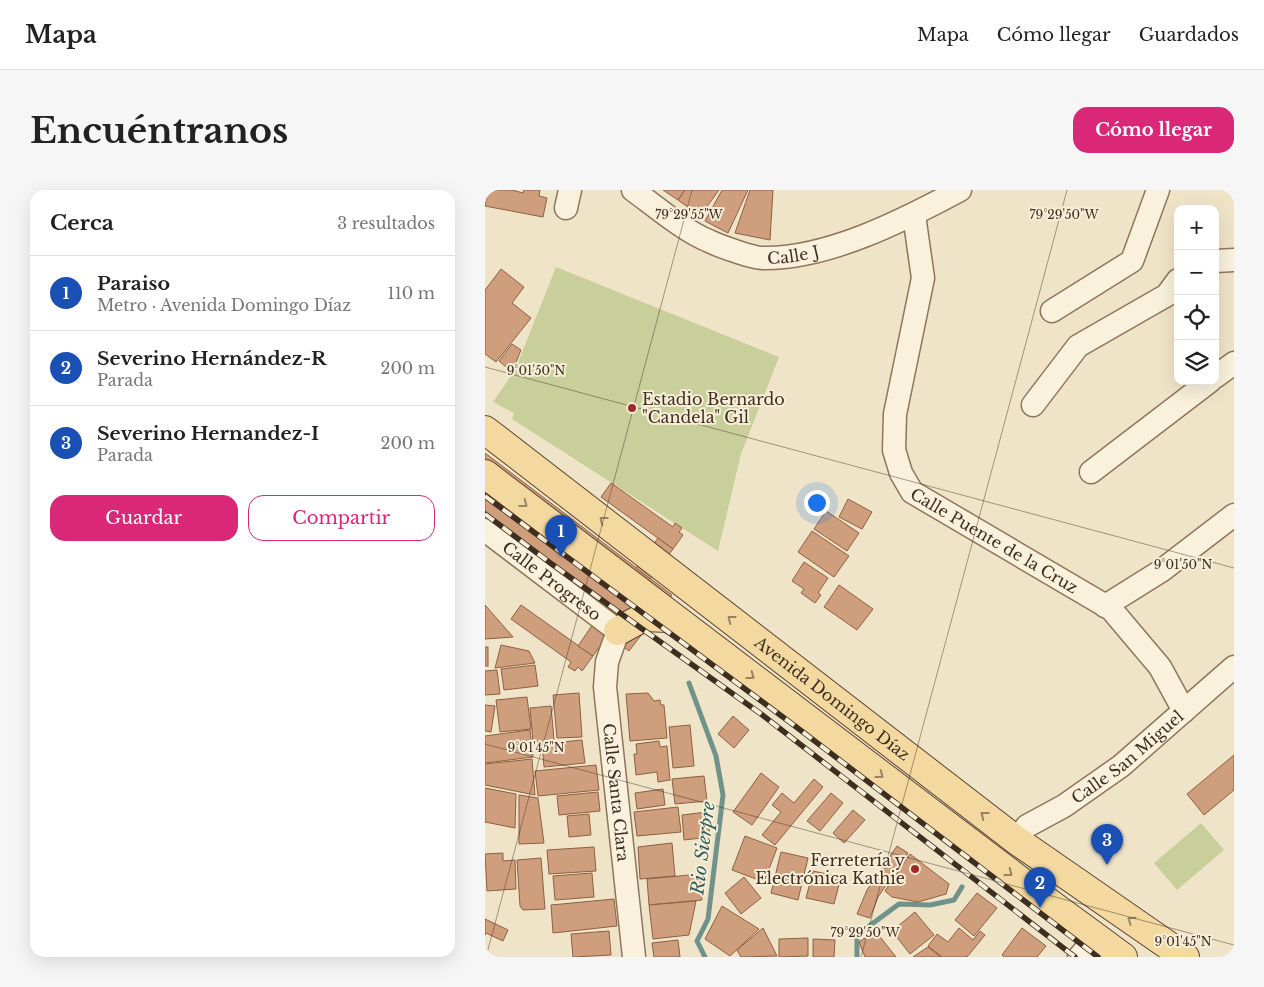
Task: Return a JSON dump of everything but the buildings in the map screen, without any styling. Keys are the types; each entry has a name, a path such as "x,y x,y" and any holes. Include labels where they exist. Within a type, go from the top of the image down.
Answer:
{"main road":[{"name":"Avenida Domingo Díaz","path":"485,430 1016,840 1185,957"},
{"name":"Avenida Domingo Díaz","path":"485,474 689,629 1088,947 1123,957"},
{"path":"618,630 644,617 668,618 689,629"}],"street":[{"name":"Calle J","path":"633,190 694,233 709,241 761,258 798,256 846,242 913,215 960,190"},
{"path":"1053,311 1132,261 1158,190"},
{"name":"Calle Puente de la Cruz","path":"913,215 923,278 895,414 894,450 901,473 911,492 1111,609 1160,667 1184,711"},
{"path":"1219,262 1234,260"},
{"path":"1033,405 1078,346 1167,296 1174,286"},
{"path":"1219,374 1234,363"},
{"path":"1091,472 1205,385"},
{"path":"1105,606 1161,571 1234,515"},
{"name":"Calle Progreso","path":"487,533 618,630"},
{"name":"Calle Santa Clara","path":"618,630 607,662 605,687 633,957"},
{"name":"Calle San Miguel","path":"1016,840 1027,826 1064,806 1121,766 1234,667"}],"green space":[{"name":"Estadio Bernardo \"Candela\" Gil","path":"556,267 779,357 741,454 718,551 512,419 514,413 493,402 515,370"},
{"path":"1201,823 1224,850 1177,890 1154,863"}],"waterway":[{"name":"Rio Sierpre","path":"689,683 716,756 723,795 708,919 697,941 705,957"},
{"path":"857,957 857,935 899,904 930,905 954,900 962,887"}],"railway":[{"path":"485,496 795,726 1098,957"},
{"path":"485,514 761,714 1075,957"}],"place":[{"name":"Estadio Bernardo \"Candela\" Gil","path":"632,408"},
{"name":"Paraiso","path":"561,556"},
{"name":"Severino Hernandez-I","path":"1107,865"},
{"name":"Ferretería y Electrónica Kathie","path":"915,869"},
{"name":"Severino Hernández-R","path":"1040,908"}]}
